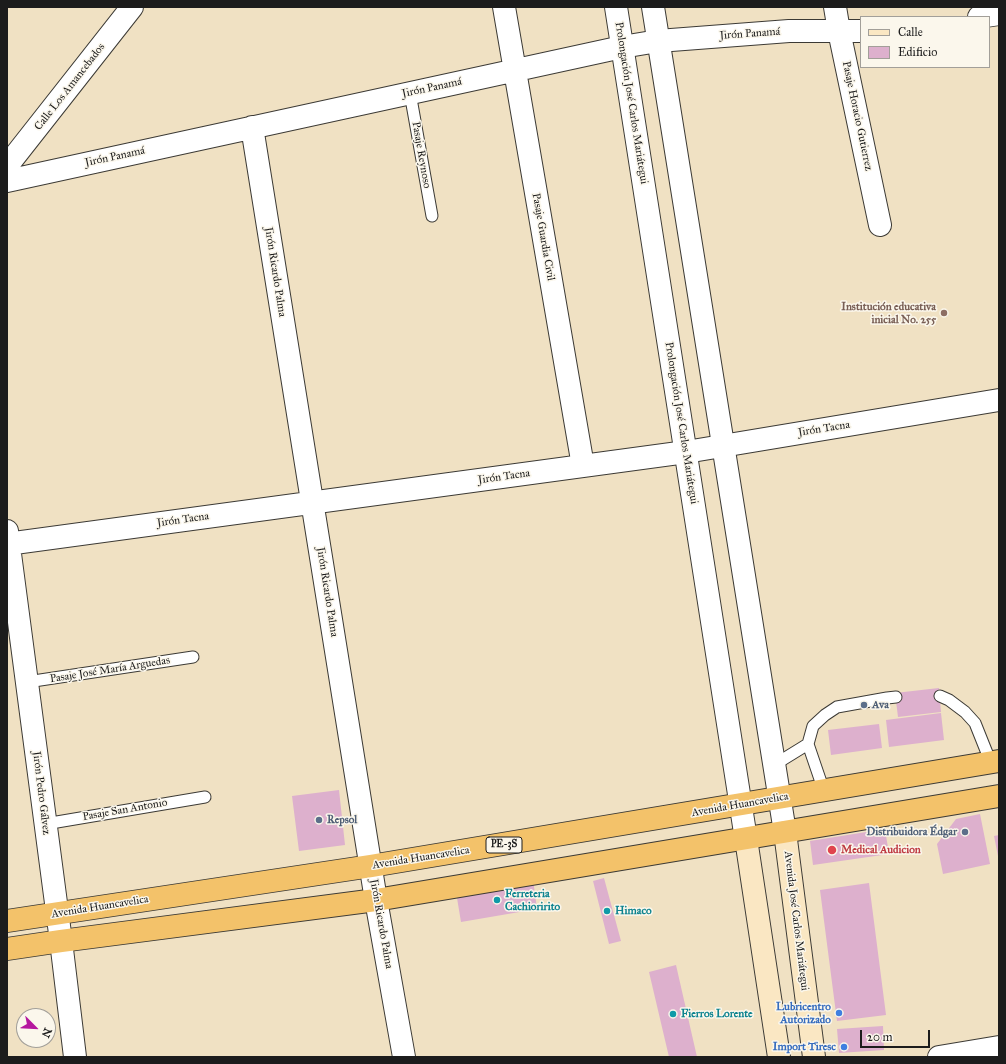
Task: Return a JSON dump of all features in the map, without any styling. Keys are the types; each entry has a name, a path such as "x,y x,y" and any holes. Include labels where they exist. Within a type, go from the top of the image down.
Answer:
{"highway":[{"name":"Avenida Huancavelica","path":"7,921 371,866 995,762"},
{"path":"7,950 61,941 376,900 999,796"}],"main road":[{"name":"Avenida José Carlos Mariátegui","path":"785,832 814,1057"},
{"path":"746,839 779,1057"}],"street":[{"name":"Calle Los Amancebados","path":"7,166 132,7"},
{"name":"Pasaje Guardia Civil","path":"504,7 583,466"},
{"name":"Prolongación José Carlos Mariátegui","path":"616,7 746,839"},
{"path":"653,7 785,832"},
{"name":"Pasaje Horacio Gutierrez","path":"835,7 880,225"},
{"path":"984,16 999,13 998,7"},
{"name":"Jirón Panamá","path":"7,181 658,40 789,31 860,31"},
{"name":"Jirón Ricardo Palma","path":"252,127 376,900 404,1057"},
{"name":"Jirón Tacna","path":"8,539 312,503 686,452 998,404"},
{"name":"Jirón Pedro Gálvez","path":"8,539 75,1057"},
{"path":"939,1057 999,1047"}],"lane":[{"name":"Pasaje Reynoso","path":"410,93 432,216"},
{"name":"Pasaje José María Arguedas","path":"27,682 193,657"},
{"path":"940,696 949,700 965,712 975,723 995,762"},
{"path":"824,791 808,744 813,726 837,707 896,697"},
{"path":"774,766 808,744"},
{"name":"Pasaje San Antonio","path":"45,824 205,797"}],"building":[{"path":"939,688 941,712 898,717 895,693"},
{"path":"941,713 944,740 889,747 886,720"},
{"path":"879,724 882,748 831,755 828,730"},
{"name":"Repsol","path":"339,790 345,845 299,851 292,796"},
{"name":"Distribuidora Édgar","path":"980,814 990,864 943,874 937,844 956,819"},
{"path":"885,829 889,854 813,865 810,841"},
{"path":"999,835 999,856 998,856 994,836"},
{"name":"Himaco","path":"604,878 621,941 609,944 593,881"},
{"name":"Ferreteria Cachioririto","path":"533,879 537,909 461,922 456,892"},
{"path":"869,883 886,1015 837,1021 820,890"},
{"name":"Fierros Lorente","path":"676,965 697,1057 669,1057 649,972"},
{"path":"883,1026 884,1050 839,1053 837,1029"}],"place":[{"name":"Institución educativa inicial No. 255","path":"944,313"},
{"name":"Ava","path":"864,705"},
{"name":"Repsol","path":"319,820"},
{"name":"Distribuidora Édgar","path":"965,832"},
{"name":"Medical Audicion","path":"832,850"},
{"name":"Ferreteria Cachioririto","path":"497,900"},
{"name":"Himaco","path":"607,911"},
{"name":"Lubricentro Autorizado","path":"839,1013"},
{"name":"Fierros Lorente","path":"673,1014"},
{"name":"Import Tiresc","path":"844,1047"}]}
